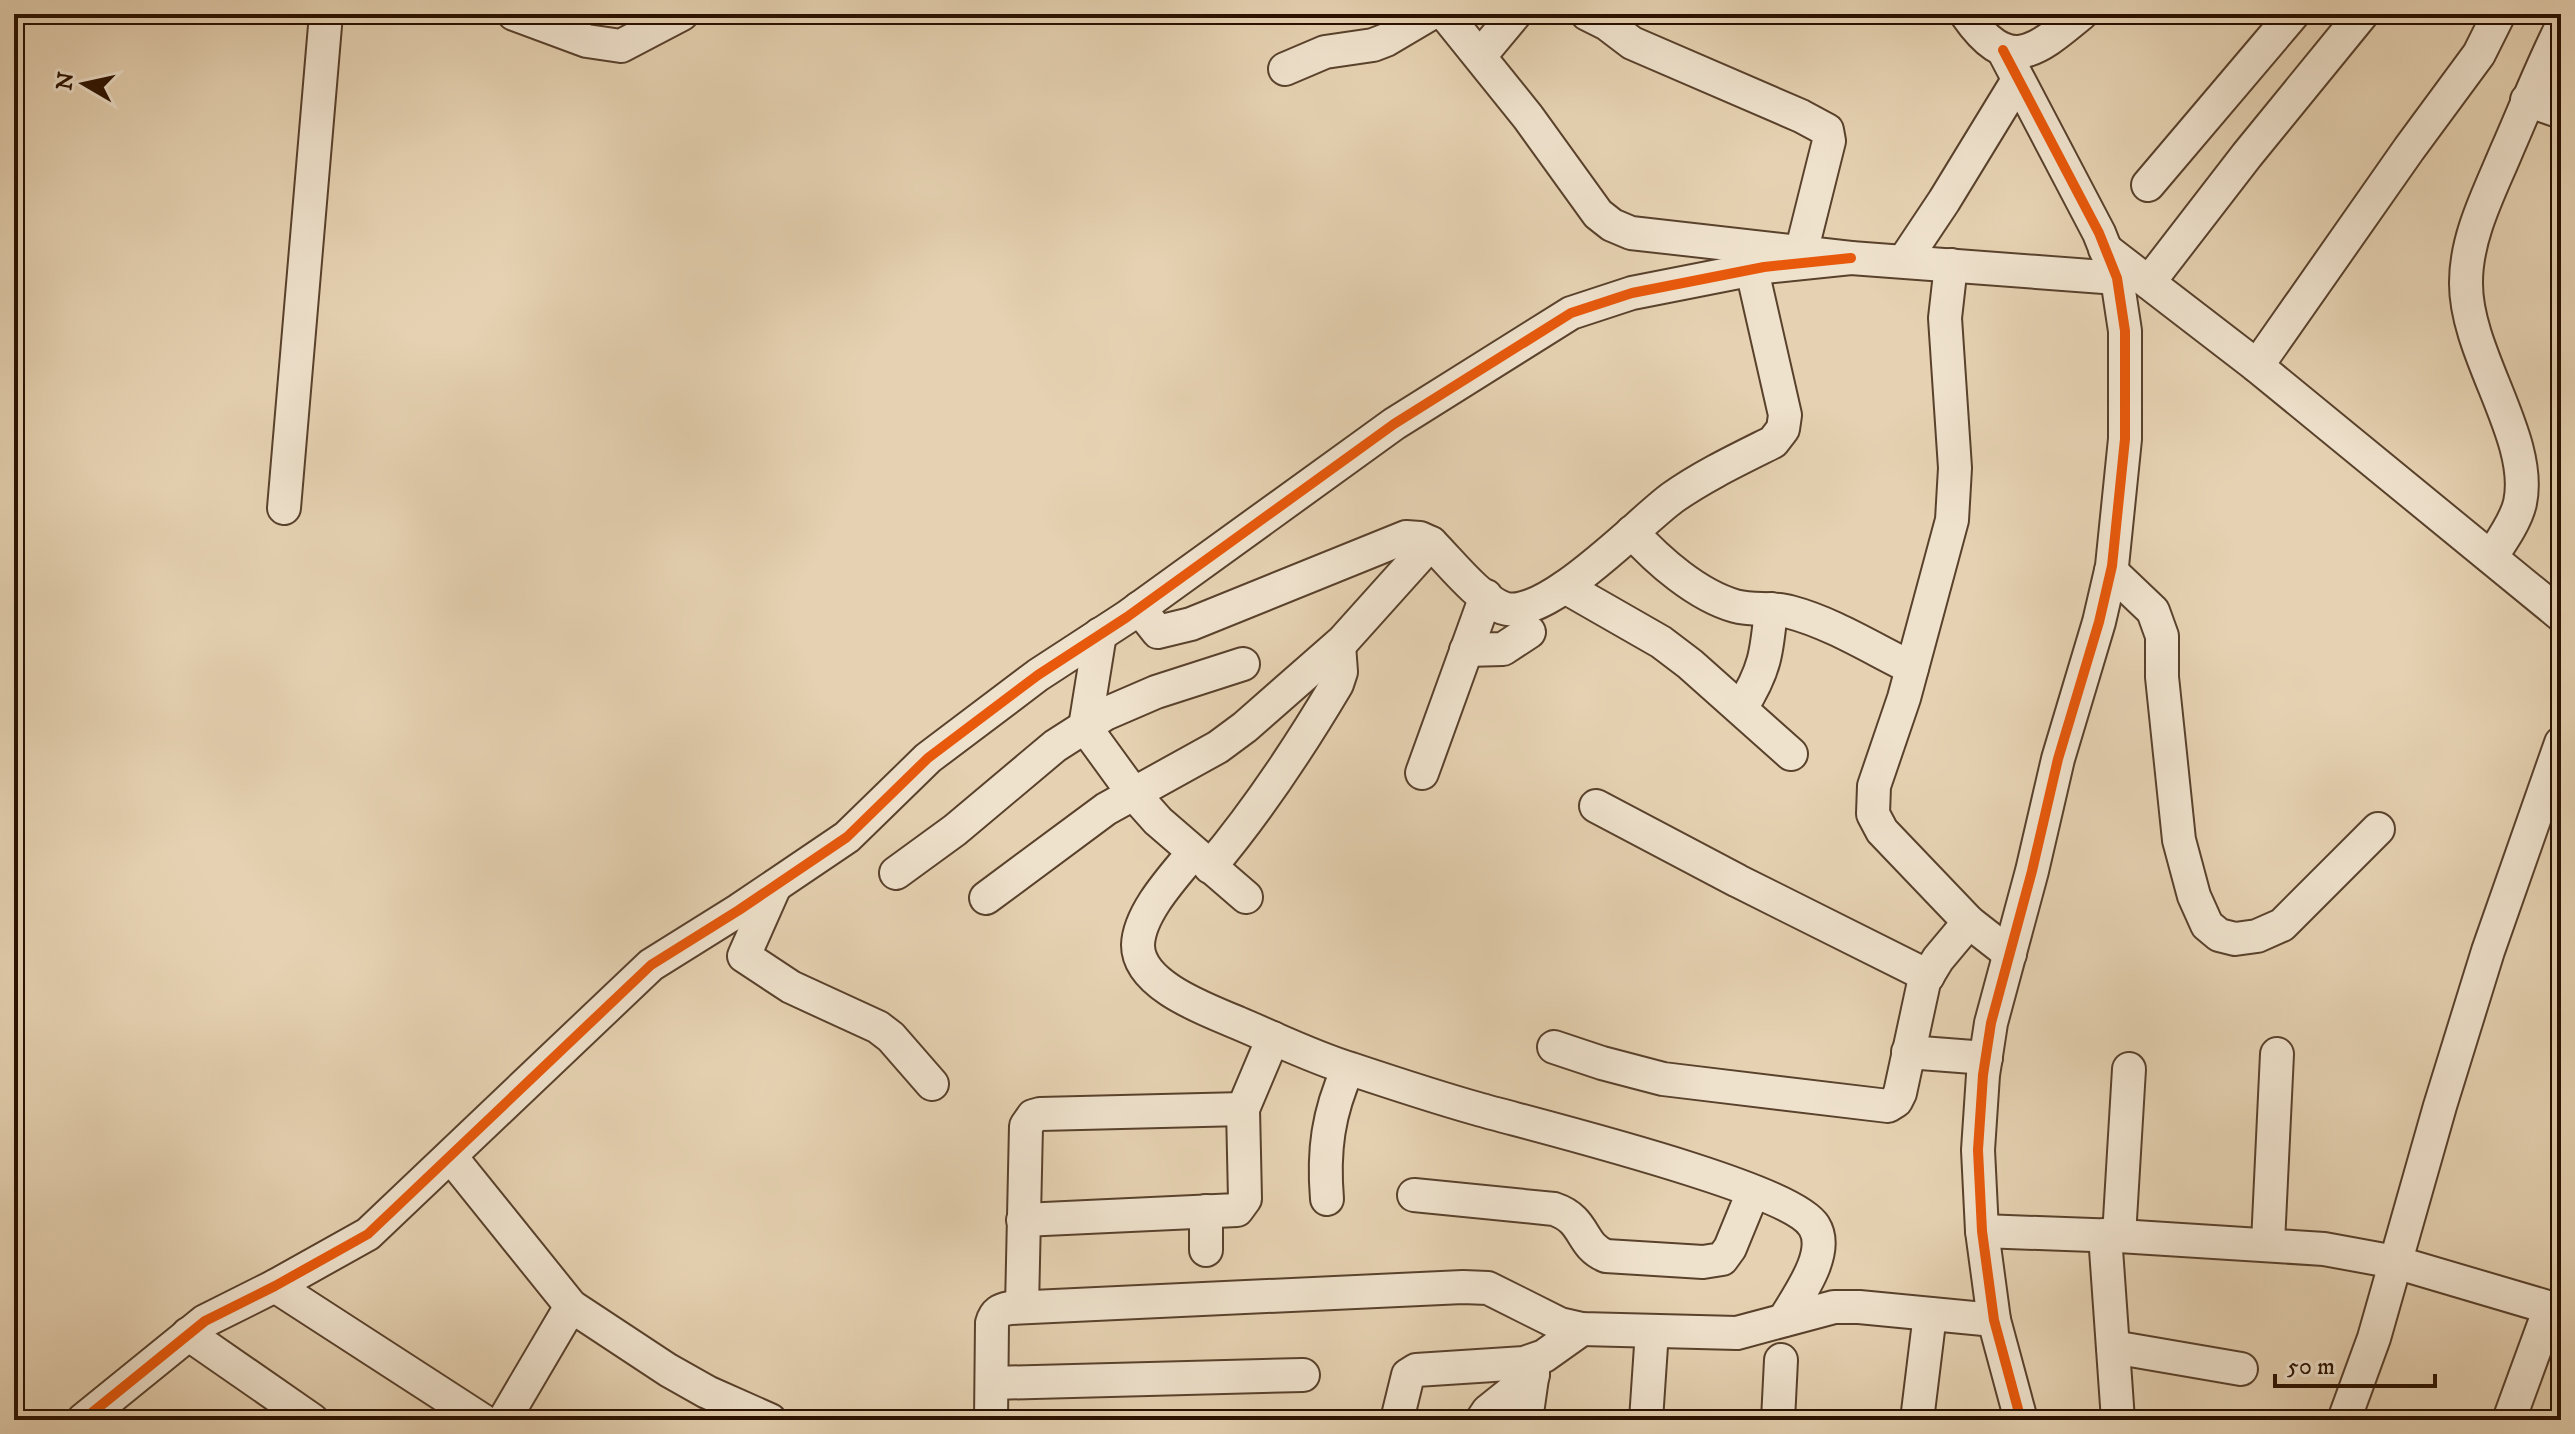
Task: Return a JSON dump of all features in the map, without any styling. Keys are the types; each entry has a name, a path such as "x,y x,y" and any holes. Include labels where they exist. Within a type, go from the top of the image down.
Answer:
{"street":[{"path":"284,508 326,14"},
{"path":"514,14 587,41 621,46 682,14"},
{"path":"1285,69 1325,52 1373,45 1430,14"},
{"path":"1445,14 1528,117 1598,214 1612,225 1631,233 1851,258 1951,265 2124,270 2247,155 2362,14"},
{"path":"1480,56 1515,14"},
{"path":"1587,14 1607,24 1632,43 1827,130 1829,141 1801,253"},
{"path":"1966,14 1980,35 2003,50 2023,54 2043,44 2081,14"},
{"path":"2148,185 2293,14"},
{"path":"2257,366 2479,54 2499,14"},
{"path":"2491,557 2519,507 2523,481 2515,443 2494,391 2471,319 2466,282 2471,241 2527,100 2561,28"},
{"path":"2003,50 2124,270 2257,366 2561,615"},
{"path":"1904,261 2018,80"},
{"path":"2527,100 2561,112"},
{"path":"83,1420 205,1321 368,1234 651,965 847,837 928,758 1038,675 1139,608 1394,424 1571,313 1632,293 1752,270 1851,258"},
{"path":"1951,265 1945,318 1955,468 1952,520 1912,668 1874,786 1873,814 1882,831 1969,922 2010,954"},
{"path":"1139,608 1158,632 1191,624 1406,537 1431,543 1486,596 1504,608 1521,610 1541,604 1672,498 1773,442 1783,429 1785,415 1752,270"},
{"path":"2021,1420 1994,1320 1982,1231 1978,1150 1986,1058 1991,1023 2058,759 2111,571 2125,439 2124,270"},
{"path":"1632,532 1668,569 1718,599 1734,605 1790,612 1821,623 1912,668"},
{"path":"986,898 1106,809 1218,747 1307,676 1431,543"},
{"path":"2111,571 2153,611 2162,636 2162,677 2179,840 2194,896 2207,925 2219,935 2235,939 2257,936 2282,925 2378,829"},
{"path":"1565,587 1661,642 1791,754"},
{"path":"1422,773 1486,596"},
{"path":"1741,708 1760,676 1765,660 1771,609"},
{"path":"1466,650 1503,649 1529,632"},
{"path":"1100,634 1085,727 1133,793 1158,821 1246,897"},
{"path":"1339,645 1341,672 1337,684 1292,758 1244,827 1157,899 1141,929 1138,947 1144,966 1163,986 1198,1006 1348,1069 1702,1172 1799,1213 1814,1226 1819,1243 1815,1265 1784,1320"},
{"path":"896,873 955,830 1055,746 1105,714 1156,692 1243,664"},
{"path":"2344,1420 2374,1338 2488,951 2561,743"},
{"path":"1596,806 1928,976"},
{"path":"775,886 744,956 791,987 878,1027 891,1037 932,1084"},
{"path":"1554,1047 1663,1079 1876,1107 1888,1106 1896,1101 1900,1093 1916,1014 1928,976 1969,922"},
{"path":"1023,1220 1237,1210 1245,1199 1243,1109 1273,1038"},
{"path":"1908,1052 1986,1058"},
{"path":"2268,1243 2277,1054"},
{"path":"1327,1199 1324,1166 1326,1132 1334,1099 1348,1069"},
{"path":"2118,1420 2113,1347 2112,1235 2129,1069"},
{"path":"1022,1307 1026,1126 1033,1116 1243,1109"},
{"path":"451,1157 571,1306 668,1370 707,1392 770,1420"},
{"path":"1414,1195 1554,1209 1569,1214 1595,1252 1606,1256 1703,1262 1722,1259 1730,1248 1753,1192"},
{"path":"1206,1211 1206,1250"},
{"path":"1982,1231 2268,1243 2324,1249 2395,1262 2556,1309 2509,1420"},
{"path":"275,1286 482,1420"},
{"path":"991,1420 992,1323 1000,1310 1022,1307 1463,1287 1488,1288 1571,1326 1737,1333 1834,1307 1994,1320"},
{"path":"504,1420 571,1306"},
{"path":"1917,1420 1930,1314"},
{"path":"1482,1420 1571,1326"},
{"path":"1646,1420 1652,1331"},
{"path":"188,1334 312,1420"},
{"path":"2113,1347 2241,1369"},
{"path":"1778,1420 1781,1360"},
{"path":"1397,1420 1408,1375 1416,1370 1537,1364"},
{"path":"1526,1420 1537,1364"},
{"path":"992,1383 1303,1375"}],"cycle path":[{"path":"2003,50 2099,233 2117,278 2125,331 2125,439 2112,566 2099,622 2058,759 1991,1023 1983,1075 1978,1150 1982,1231 1994,1320 2021,1420"},
{"path":"83,1420 205,1321 368,1234 651,965 847,837 928,758 1038,675 1127,617 1394,424 1571,313 1632,293 1764,267 1851,258"}]}
